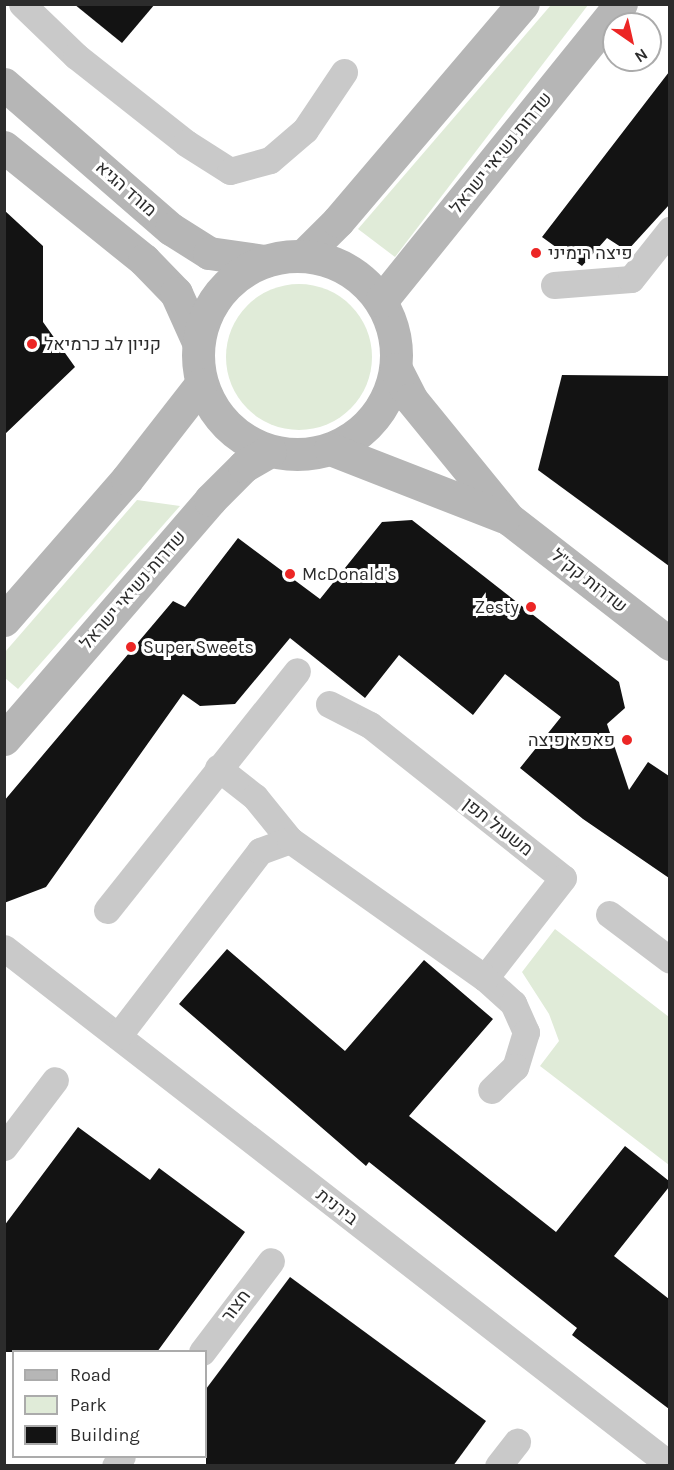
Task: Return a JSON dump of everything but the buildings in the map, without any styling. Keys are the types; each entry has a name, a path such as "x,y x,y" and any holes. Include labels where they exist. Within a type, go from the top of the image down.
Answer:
{"main road":[{"path":"304,255 339,221 523,4"},
{"name":"שדרות נשיאי ישראל","path":"381,301 621,4"},
{"name":"מורד הגיא","path":"4,84 171,229 209,253 264,261"},
{"path":"4,147 144,260 176,292 198,342"},
{"path":"304,255 327,260 348,269 367,283 381,301 392,322 397,345 396,369 390,392 378,412 357,434 330,448 300,454 270,451 247,441 227,427 212,408 201,384 197,364 198,342 203,321 213,301 227,284 244,270 264,261 284,256 304,255"},
{"path":"396,369 411,399 508,519"},
{"path":"4,620 127,479 201,384"},
{"path":"330,448 508,519"},
{"name":"שדרות נשיאי ישראל","path":"4,739 210,500 244,466 270,451"},
{"name":"שדרות קק\"ל","path":"508,519 669,644"}],"street":[{"path":"22,4 76,56 186,143 230,171 270,160 305,130 344,72"},
{"path":"554,285 631,279 669,230"},
{"path":"107,910 297,671"},
{"name":"משעול תפן","path":"329,704 370,726 563,878 485,978"},
{"path":"218,768 255,797 290,840 485,978 513,1003 526,1032 515,1067 491,1090"},
{"path":"118,1036 260,852 290,840"},
{"path":"609,914 669,960"},
{"name":"בירנית","path":"4,948 669,1465"},
{"path":"4,1147 55,1080"},
{"name":"חצור","path":"204,1350 271,1261"},
{"path":"498,1466 517,1442"}],"green space":[{"path":"551,5 588,5 395,257 358,229"},
{"path":"299,284 327,289 351,305 367,329 372,357 367,385 351,409 327,425 299,430 271,425 247,409 231,385 226,357 231,329 247,305 271,289"},
{"path":"137,500 180,506 18,689 5,678 5,652"},
{"path":"555,929 669,1017 669,1165 540,1066 559,1041 549,1014 522,972"}],"place":[{"name":"פיצה רימיני","path":"536,253"},
{"name":"קניון לב כרמיאל","path":"32,344"},
{"name":"McDonald's","path":"290,574"},
{"name":"Zesty","path":"531,607"},
{"name":"Super Sweets","path":"131,647"},
{"name":"פאפא פיצה","path":"627,740"}]}
